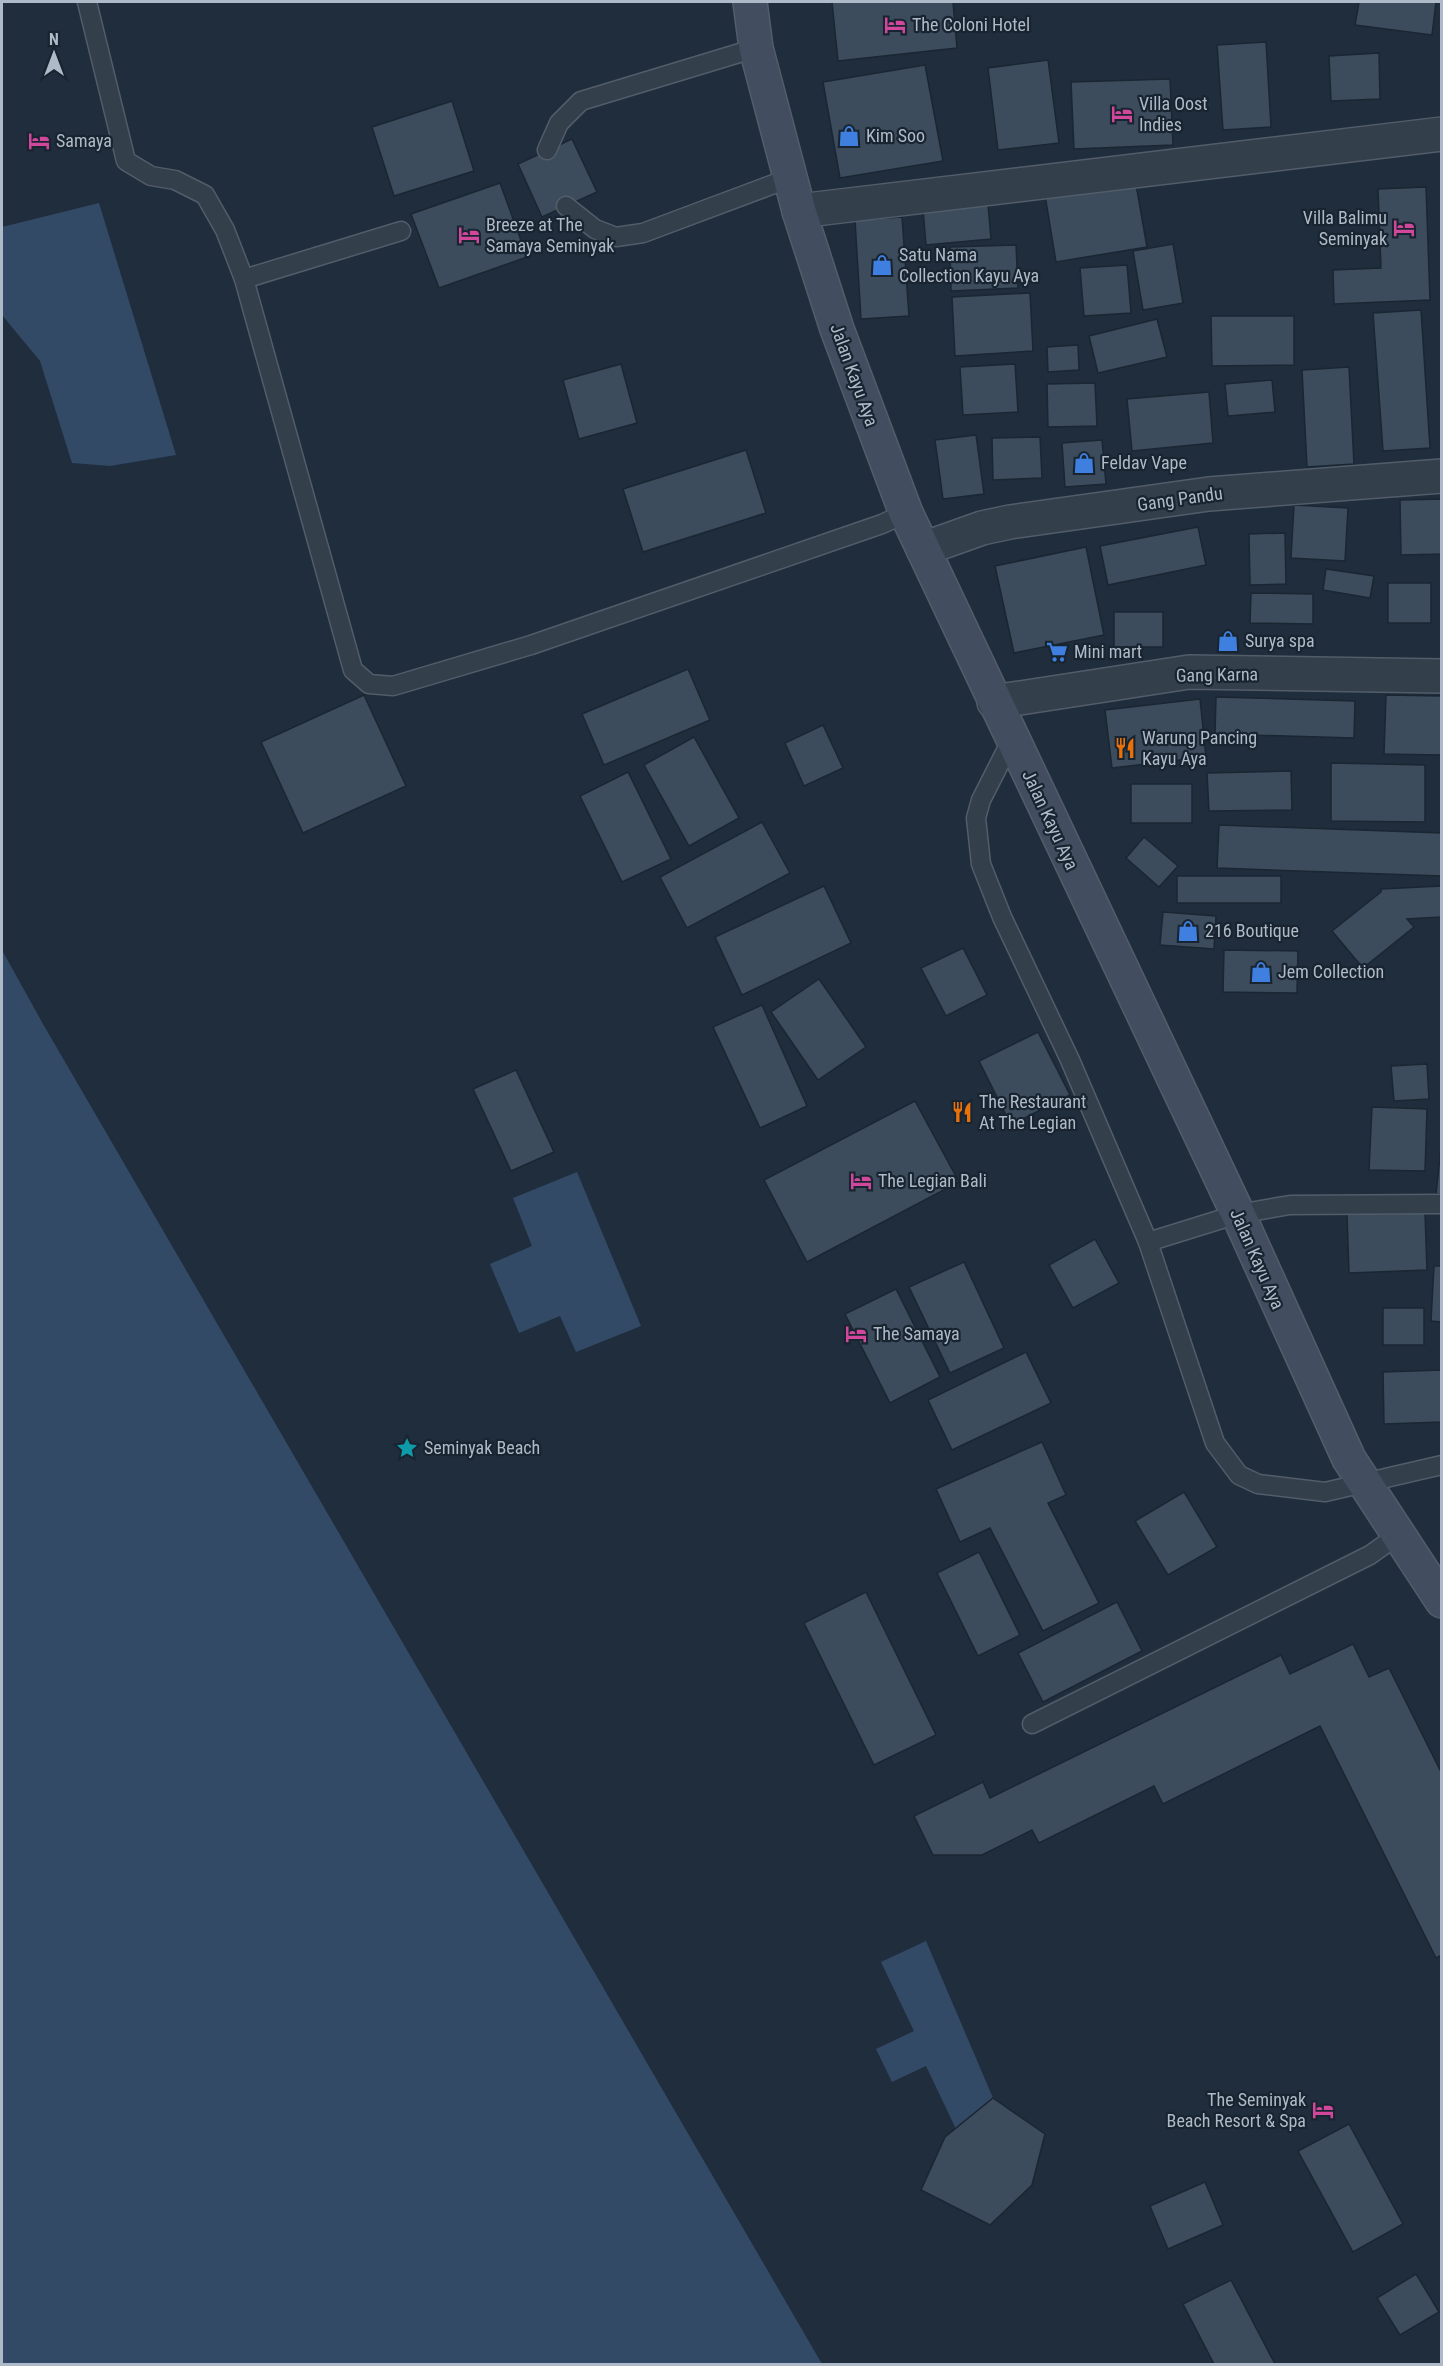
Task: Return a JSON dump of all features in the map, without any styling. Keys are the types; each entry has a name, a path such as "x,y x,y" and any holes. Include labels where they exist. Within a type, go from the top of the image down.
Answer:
{"main road":[{"name":"Jalan Kayu Aya","path":"750,2 756,48 799,211 837,329 906,513 1238,1214 1294,1342 1349,1459 1442,1600"}],"street":[{"path":"799,211 1442,134"},
{"name":"Gang Pandu","path":"923,549 982,528 1010,522 1209,494 1442,476"},
{"name":"Gang Karna","path":"994,702 1190,672 1442,676"}],"lane":[{"path":"87,2 126,161 151,176 175,180 205,195 225,230 244,279 353,670 369,684 393,686 531,645 882,524 906,513"},
{"path":"547,150 559,123 581,102 756,48"},
{"path":"566,206 595,229 616,237 643,233 790,178"},
{"path":"244,279 401,231"},
{"path":"1012,740 981,800 976,819 981,864 1002,917 1070,1060 1148,1242 1215,1443 1239,1475 1258,1484 1325,1492 1442,1466"},
{"path":"1148,1242 1238,1214 1290,1205 1442,1204"},
{"path":"1032,1724 1370,1555 1398,1535"}],"water":[{"path":"99,203 176,455 110,466 72,463 40,361 2,315 2,227"},
{"path":"2,950 43,1024 822,2364 2,2364"},
{"path":"577,1172 641,1326 576,1352 560,1316 519,1333 490,1264 532,1246 513,1198"},
{"path":"926,1941 993,2098 956,2129 926,2066 892,2082 876,2049 914,2031 881,1962"}],"building":[{"name":"The Coloni Hotel","path":"832,2 953,2 957,48 838,61"},
{"path":"1359,2 1436,2 1432,35 1355,25"},
{"path":"1266,42 1271,127 1223,130 1217,45"},
{"path":"1379,53 1380,99 1331,101 1329,56"},
{"path":"1048,60 1059,143 998,150 988,68"},
{"path":"925,65 943,161 840,178 823,82"},
{"name":"Villa Oost Indies","path":"1170,79 1173,145 1074,149 1071,82"},
{"path":"452,101 474,171 394,196 372,127"},
{"path":"572,139 597,192 542,217 518,164"},
{"path":"1134,173 1147,247 1056,262 1044,189"},
{"name":"Breeze at The Samaya Seminyak","path":"500,183 527,257 439,288 411,214"},
{"name":"Villa Balimu Seminyak","path":"1426,187 1430,300 1334,304 1333,270 1381,268 1378,189"},
{"path":"987,192 991,239 926,245 922,197"},
{"path":"902,217 909,316 861,319 855,220"},
{"path":"1173,244 1183,303 1143,310 1133,251"},
{"path":"1016,245 1018,288 951,291 950,247"},
{"path":"1127,265 1131,313 1084,316 1080,268"},
{"path":"1030,293 1033,351 955,356 952,297"},
{"path":"1421,310 1430,448 1383,451 1373,313"},
{"path":"1211,316 1294,316 1294,365 1212,366"},
{"path":"1157,319 1167,357 1098,373 1089,336"},
{"path":"1078,345 1079,370 1048,372 1047,347"},
{"path":"621,364 637,423 579,439 563,380"},
{"path":"1015,364 1018,412 963,415 960,367"},
{"path":"1349,367 1354,464 1307,467 1302,370"},
{"path":"1272,380 1275,412 1228,416 1225,384"},
{"path":"1095,383 1097,426 1048,427 1047,384"},
{"path":"1209,392 1213,443 1132,451 1127,399"},
{"path":"976,435 984,494 943,499 935,440"},
{"path":"1040,437 1042,478 993,480 992,438"},
{"name":"Feldav Vape","path":"1102,440 1106,484 1065,487 1062,443"},
{"path":"746,450 766,513 643,552 623,489"},
{"path":"1442,499 1442,554 1401,555 1400,500"},
{"path":"1294,505 1348,508 1345,561 1291,558"},
{"path":"1198,527 1206,565 1108,585 1100,546"},
{"path":"1285,533 1286,584 1250,585 1249,534"},
{"path":"1086,547 1104,635 1014,653 995,566"},
{"path":"1326,569 1374,576 1370,598 1323,590"},
{"path":"1388,583 1431,583 1431,623 1388,623"},
{"path":"1251,593 1313,594 1313,624 1250,623"},
{"path":"1114,612 1163,612 1163,647 1114,647"},
{"path":"688,669 710,720 604,765 582,714"},
{"path":"364,695 406,786 303,833 261,742"},
{"path":"1386,695 1442,696 1442,755 1384,754"},
{"path":"1216,697 1355,701 1354,738 1215,734"},
{"path":"1200,699 1206,757 1112,768 1105,710"},
{"path":"823,725 843,768 804,786 785,743"},
{"path":"694,737 739,818 689,846 644,765"},
{"path":"1331,763 1425,765 1425,822 1331,821"},
{"path":"1291,771 1292,810 1209,811 1207,773"},
{"path":"628,772 671,859 622,882 580,796"},
{"path":"1131,784 1192,784 1192,823 1131,823"},
{"path":"762,822 790,873 687,928 660,877"},
{"path":"1219,825 1442,833 1442,876 1217,868"},
{"path":"1144,837 1178,866 1159,887 1126,858"},
{"path":"1177,876 1281,876 1281,903 1177,903"},
{"path":"824,886 851,943 742,995 715,937"},
{"path":"1442,886 1442,917 1407,919 1414,927 1363,968 1332,931 1381,892 1381,889"},
{"name":"216 Boutique","path":"1163,912 1216,916 1214,949 1160,945"},
{"path":"963,948 987,995 946,1016 921,968"},
{"name":"Jem Collection","path":"1224,950 1298,951 1297,993 1223,992"},
{"path":"819,979 866,1047 818,1080 771,1012"},
{"path":"762,1005 807,1106 760,1128 713,1027"},
{"path":"1038,1032 1070,1095 1011,1125 979,1061"},
{"path":"1427,1064 1429,1099 1394,1101 1391,1066"},
{"path":"516,1070 554,1152 511,1171 473,1089"},
{"name":"The Legian Bali","path":"915,1101 959,1182 807,1262 764,1180"},
{"path":"1372,1107 1427,1109 1425,1171 1369,1170"},
{"path":"1442,1138 1442,1194 1436,1194"},
{"path":"1425,1213 1427,1270 1349,1273 1347,1214"},
{"path":"1095,1239 1119,1283 1073,1308 1049,1265"},
{"path":"964,1262 1004,1348 950,1373 909,1287"},
{"path":"1434,1266 1442,1266 1442,1322 1431,1321"},
{"path":"896,1289 940,1377 890,1403 845,1314"},
{"path":"1383,1308 1424,1308 1424,1345 1383,1345"},
{"path":"1026,1352 1051,1403 952,1450 928,1400"},
{"path":"1442,1370 1442,1422 1384,1424 1383,1372"},
{"path":"1042,1442 1066,1495 1048,1503 1099,1603 1043,1631 990,1528 960,1542 936,1489"},
{"path":"1184,1492 1217,1547 1168,1575 1135,1521"},
{"path":"979,1552 1020,1635 978,1656 937,1573"},
{"path":"866,1592 936,1735 874,1765 804,1623"},
{"path":"1117,1602 1142,1651 1043,1702 1018,1653"},
{"path":"1353,1644 1369,1677 1389,1668 1442,1774 1442,1955 1436,1958 1320,1726 1163,1804 1154,1786 1039,1843 1032,1830 982,1855 933,1855 914,1816 983,1782 990,1798 1281,1655 1290,1674"},
{"path":"993,2098 1045,2134 1032,2185 990,2225 921,2190 945,2137"},
{"path":"1349,2124 1403,2224 1353,2252 1298,2151"},
{"path":"1205,2182 1223,2225 1168,2249 1150,2206"},
{"path":"1416,2274 1439,2312 1400,2335 1377,2298"},
{"path":"1231,2280 1275,2364 1214,2364 1183,2304"}],"place":[{"name":"The Coloni Hotel","path":"895,25"},
{"name":"Villa Oost Indies","path":"1122,114"},
{"name":"Kim Soo","path":"849,136"},
{"name":"Samaya","path":"39,141"},
{"name":"Villa Balimu Seminyak","path":"1404,228"},
{"name":"Breeze at The Samaya Seminyak","path":"469,235"},
{"name":"Satu Nama Collection Kayu Aya","path":"882,265"},
{"name":"Feldav Vape","path":"1084,463"},
{"name":"Surya spa","path":"1228,641"},
{"name":"Mini mart","path":"1057,652"},
{"name":"Warung Pancing Kayu Aya","path":"1125,748"},
{"name":"216 Boutique","path":"1188,931"},
{"name":"Jem Collection","path":"1261,972"},
{"name":"The Restaurant At The Legian","path":"962,1112"},
{"name":"The Legian Bali","path":"861,1181"},
{"name":"The Samaya","path":"856,1334"},
{"name":"Seminyak Beach","path":"407,1448"},
{"name":"The Seminyak Beach Resort & Spa","path":"1323,2110"}]}
